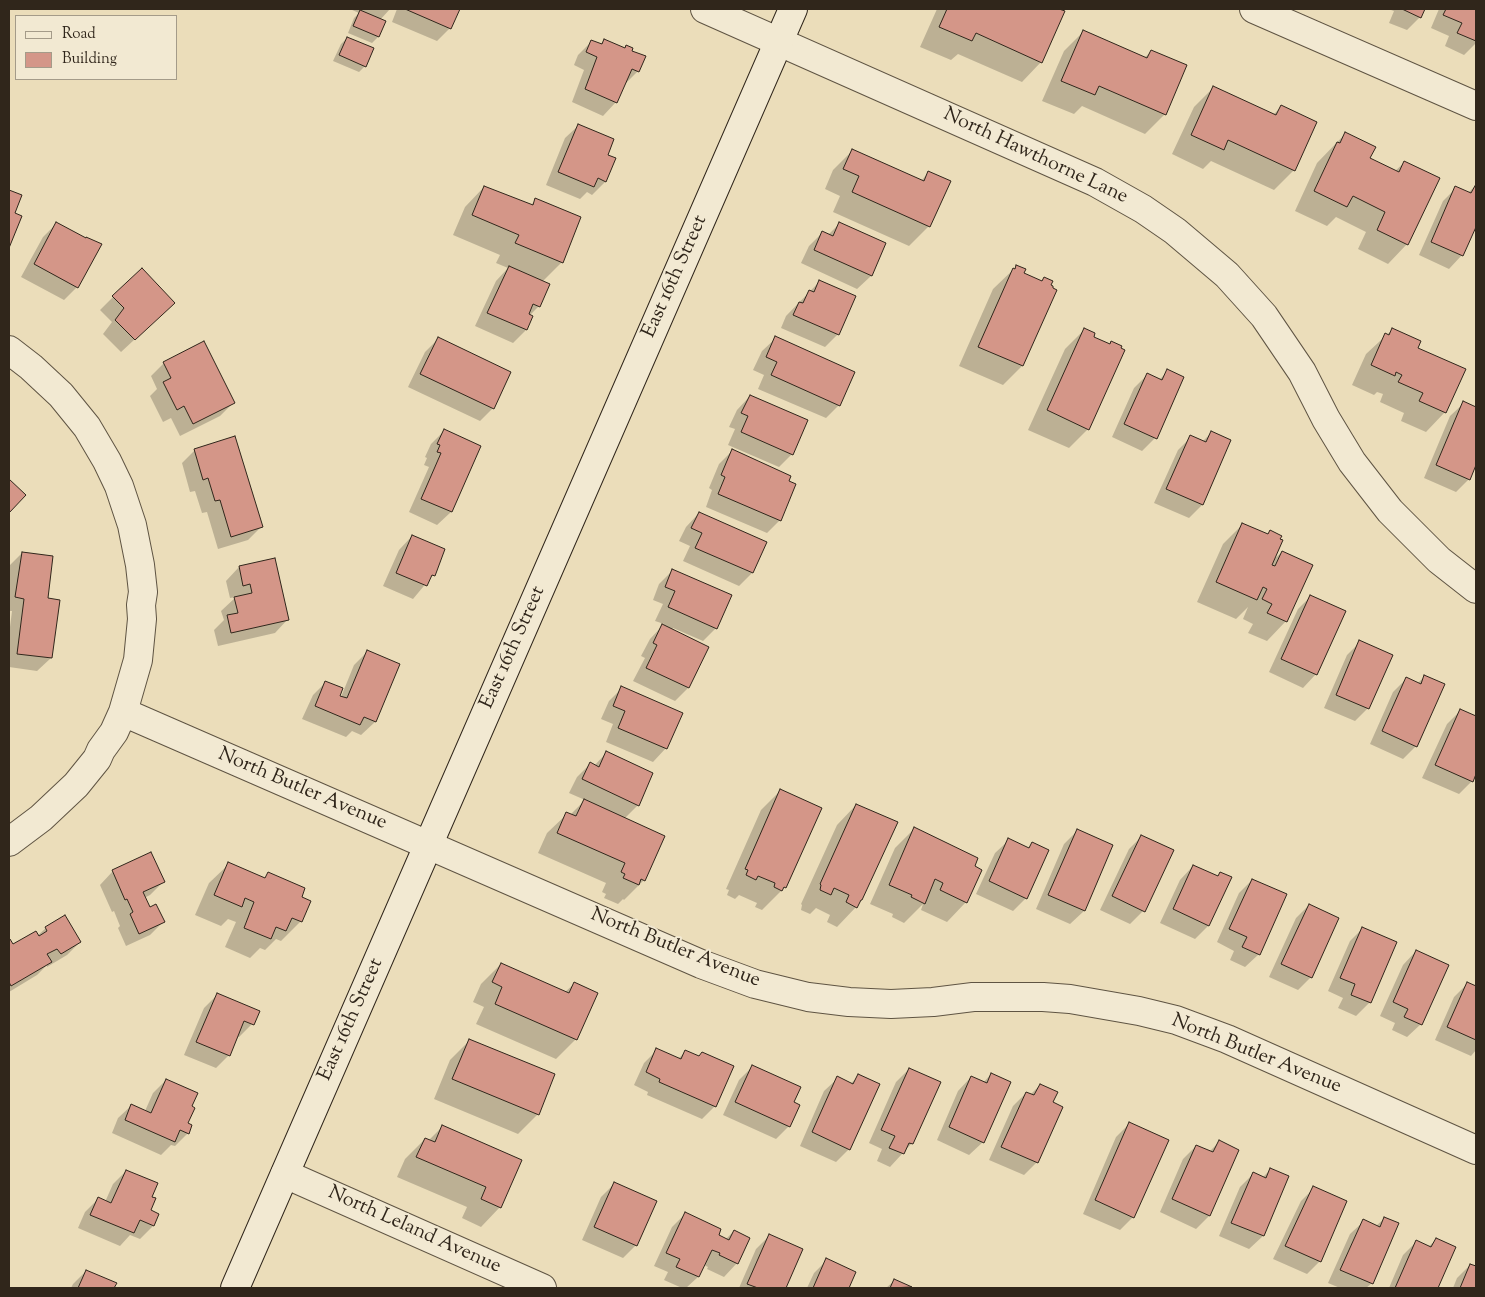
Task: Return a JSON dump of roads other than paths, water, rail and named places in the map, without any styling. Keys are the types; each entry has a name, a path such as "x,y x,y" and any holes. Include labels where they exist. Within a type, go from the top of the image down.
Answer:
{"street":[{"name":"North Hawthorne Lane","path":"704,9 1095,182 1143,209 1197,248 1235,283 1264,316 1302,372 1326,419 1352,462 1390,511 1439,560 1476,589"},
{"name":"East 16th Street","path":"235,1288 793,9"},
{"path":"1254,9 1476,106"},
{"path":"9,350 51,385 87,427 107,461 119,486 132,525 143,592 138,660 123,712 114,732 90,768 41,818 9,842"},
{"name":"North Butler Avenue","path":"123,712 701,964 755,984 808,996 849,1002 891,1004 933,1002 973,997 1043,997 1070,999 1139,1010 1176,1020 1227,1039 1476,1150"},
{"name":"North Leland Avenue","path":"285,1174 542,1288"}]}
